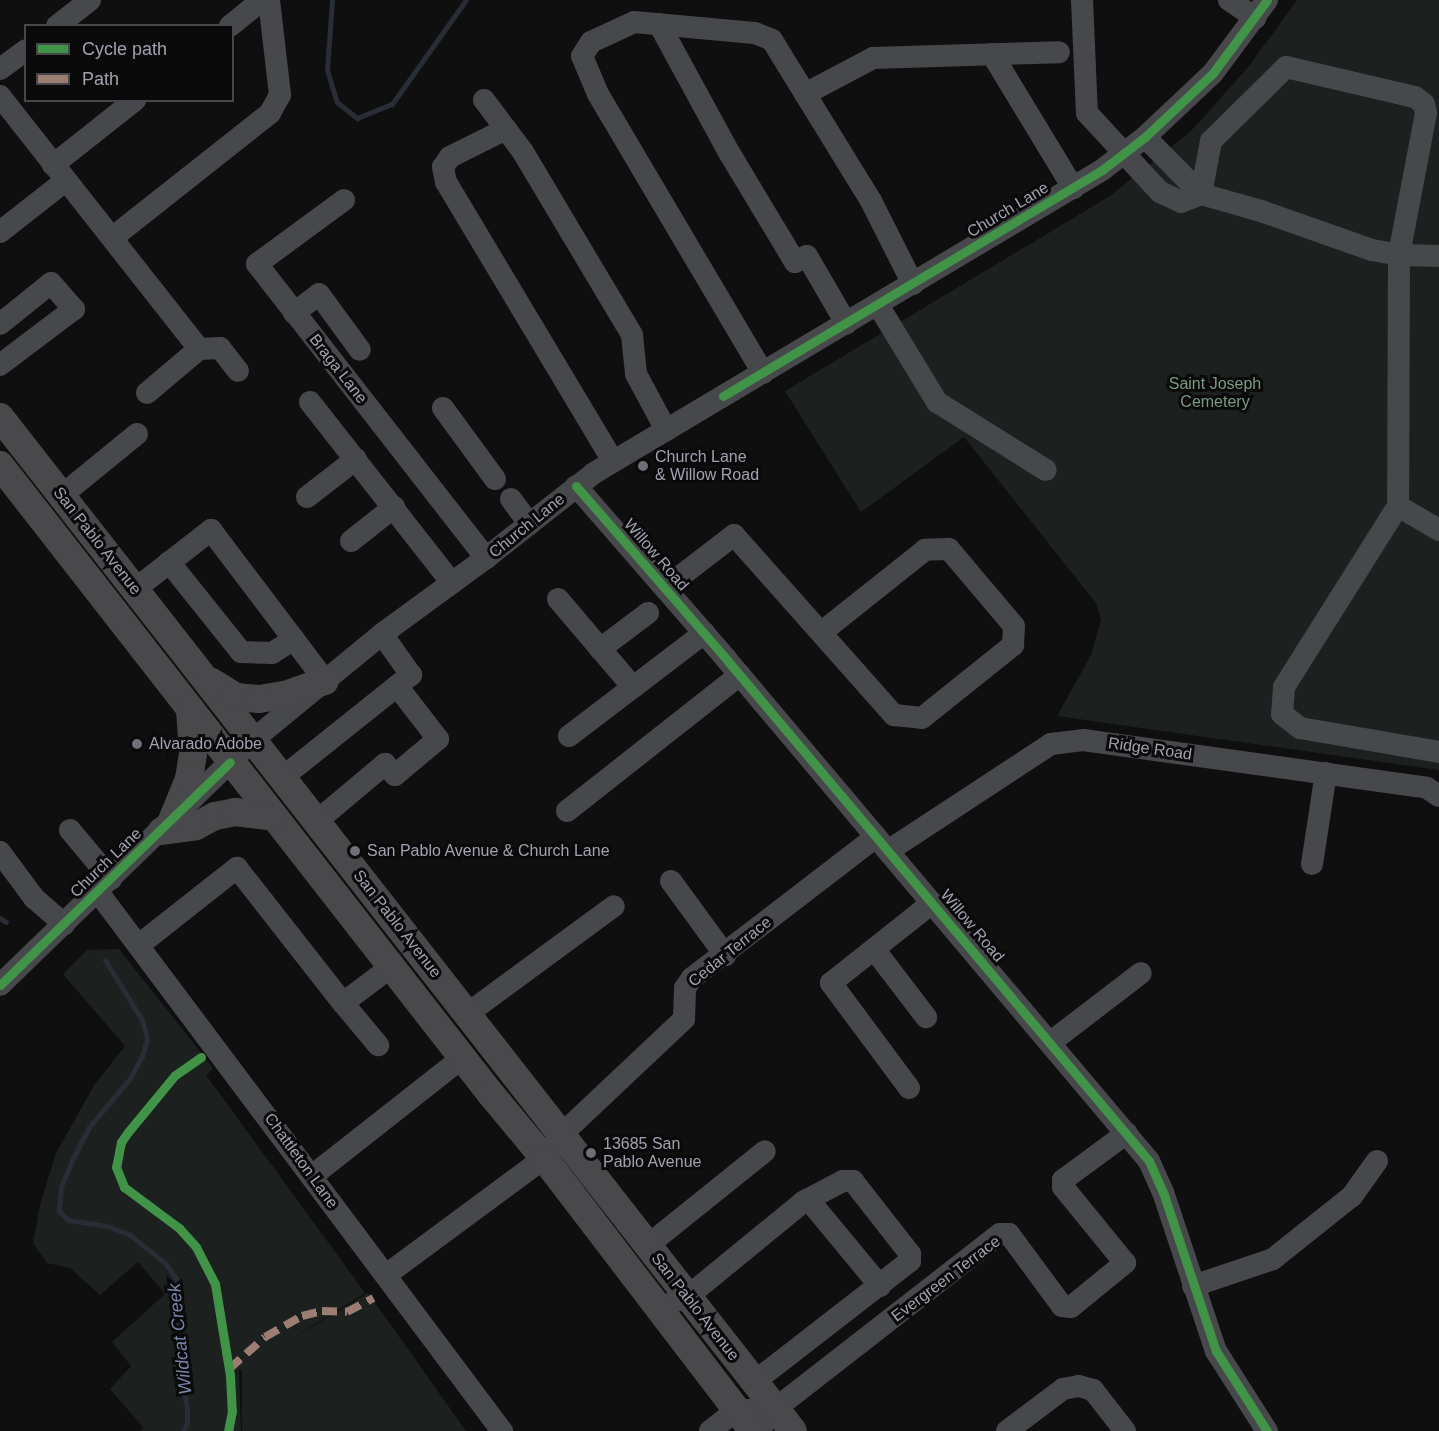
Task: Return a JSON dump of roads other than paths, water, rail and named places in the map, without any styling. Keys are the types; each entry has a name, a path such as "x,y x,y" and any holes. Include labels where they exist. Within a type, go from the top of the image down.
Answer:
{"main road":[{"name":"San Pablo Avenue","path":"0,417 793,1431"},
{"name":"San Pablo Avenue","path":"0,465 462,1058 544,1158 745,1421"},
{"path":"42,518 57,522 109,584 126,591 134,590"},
{"path":"206,678 236,697 259,699 285,695 325,681"},
{"path":"189,709 193,753 189,779 167,824 196,826 215,816 235,812 274,818"},
{"path":"391,967 403,966 424,983 458,1024 469,1031 474,1023"}],"street":[{"path":"60,24 90,0"},
{"path":"232,24 262,0"},
{"path":"112,238 270,113 280,95 269,0"},
{"path":"1082,0 1087,113 1160,192 1181,202 1201,194"},
{"path":"1229,0 1262,9"},
{"name":"Church Lane","path":"2,978 64,924 254,739 382,634 486,558 576,486 613,461 914,284 1073,188 1124,154 1213,73 1262,9"},
{"path":"762,373 598,94 582,56 591,42 634,22 755,33 772,40 871,201 914,284"},
{"path":"659,24 730,154 795,262 807,256 846,323"},
{"path":"0,69 24,51"},
{"path":"805,94 873,58 1059,52"},
{"path":"992,54 1073,188"},
{"path":"1201,194 1211,141 1286,67 1415,97 1424,104 1426,113 1399,255 1398,506 1284,687 1282,714 1300,728 1439,752"},
{"path":"0,96 199,349"},
{"path":"484,100 523,152 632,335 636,374 666,430"},
{"path":"0,232 133,102"},
{"path":"506,129 450,157 443,167 446,182 613,461"},
{"path":"1145,137 1201,194 1272,215 1372,250 1399,255 1439,256"},
{"name":"Braga Lane","path":"344,200 257,264 486,558"},
{"path":"0,324 51,283 74,309 0,365"},
{"path":"294,313 319,294 360,350"},
{"path":"878,305 937,402 1046,470"},
{"path":"147,393 199,349 220,348 238,371"},
{"path":"310,402 452,583"},
{"path":"442,408 495,479"},
{"path":"61,496 137,434"},
{"path":"307,497 356,459"},
{"name":"Willow Road","path":"576,486 740,675 1149,1161 1163,1192 1216,1350 1267,1431"},
{"path":"511,499 529,524"},
{"path":"1398,506 1439,530"},
{"path":"351,542 394,507"},
{"path":"134,590 211,530 325,681"},
{"path":"665,588 734,535 894,715 922,718 1013,645 1014,626 949,549 925,550 822,632"},
{"path":"169,562 241,652 272,652 294,639"},
{"path":"558,599 633,687"},
{"path":"600,649 648,613"},
{"path":"569,736 704,633"},
{"path":"283,777 411,675 382,634"},
{"path":"567,811 740,675"},
{"path":"317,821 385,764 395,775 438,739 398,686"},
{"name":"Ridge Road","path":"882,844 1051,744 1083,740 1426,788 1439,796"},
{"path":"1312,864 1326,773"},
{"name":"Chattleton Lane","path":"70,830 139,945 502,1431"},
{"name":"Cedar Terrace","path":"386,1275 544,1158 561,1135 684,1019 685,988 692,978 882,844"},
{"path":"0,852 34,898 64,924"},
{"path":"139,945 237,868 378,1046"},
{"path":"671,881 725,955"},
{"path":"909,1088 831,983 932,903"},
{"path":"474,1023 614,906"},
{"path":"874,949 926,1017"},
{"path":"343,1003 391,967"},
{"path":"1051,1042 1141,973"},
{"path":"312,1176 462,1058"},
{"name":"Evergreen Terrace","path":"775,1409 1000,1234 1009,1234 1062,1306 1071,1307 1125,1263 1063,1187 1064,1180 1127,1133"},
{"path":"647,1246 765,1151"},
{"path":"1193,1286 1273,1259 1352,1196 1377,1161"},
{"path":"657,1307 687,1297 808,1199 843,1181 853,1181 910,1254 910,1261 754,1382"},
{"path":"808,1199 880,1286"},
{"path":"1007,1431 1063,1389 1079,1386 1093,1390 1125,1431"},
{"path":"710,1431 775,1409"},
{"path":"758,1431 775,1409"}],"waterway":[{"path":"332,0 327,70 337,102 357,118 392,104 466,0"},
{"name":"Wildcat Creek","path":"0,918 6,922"},
{"name":"Wildcat Creek","path":"105,960 142,1020 147,1039 142,1056 131,1077 89,1127 74,1156 61,1187 59,1211 68,1220 108,1226 130,1235 165,1263 176,1278 178,1351 187,1410 187,1423 183,1431"}],"place":[{"name":"Church Lane & Willow Road","path":"643,466"},
{"name":"Alvarado Adobe","path":"137,744"},
{"name":"San Pablo Avenue & Church Lane","path":"355,851"},
{"name":"13685 San Pablo Avenue","path":"591,1153"}],"park label":[{"name":"Saint Joseph Cemetery","path":"1215,393"}]}
